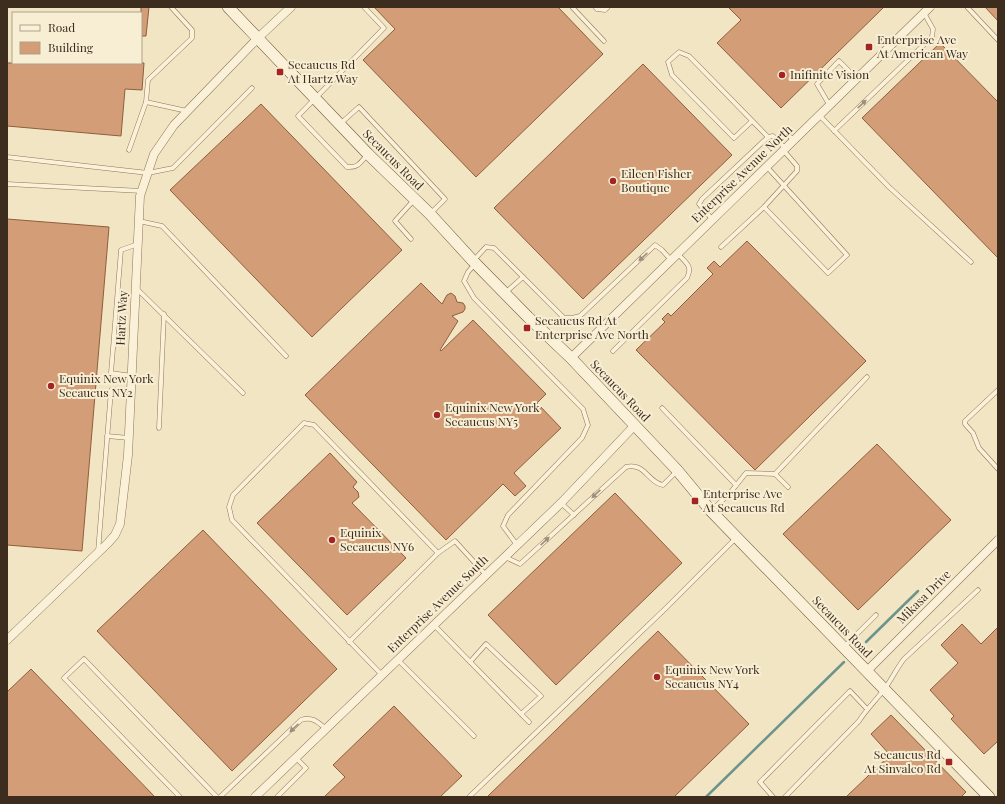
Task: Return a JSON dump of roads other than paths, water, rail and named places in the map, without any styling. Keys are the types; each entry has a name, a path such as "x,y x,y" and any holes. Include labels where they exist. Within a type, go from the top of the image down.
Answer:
{"main road":[{"name":"Secaucus Road","path":"228,7 368,154 430,214 474,263 571,358 678,470 711,511 736,538 989,797"}],"street":[{"name":"Hartz Way","path":"7,640 112,539 120,524 129,438 140,196 154,154 174,125 258,38 291,7"},
{"name":"Enterprise Avenue North","path":"571,358 927,10"},
{"name":"Enterprise Avenue South","path":"254,797 561,503 635,425"},
{"name":"Mikasa Drive","path":"866,671 998,540"}],"lane":[{"path":"129,150 146,102 148,80 192,38 192,30 171,7"},
{"path":"364,7 384,28 298,116 347,167 354,167 368,154"},
{"path":"572,7 604,41"},
{"path":"595,7 605,10 608,7"},
{"path":"968,7 998,40"},
{"path":"834,131 932,37 933,29 927,10"},
{"path":"752,121 734,138 672,75 668,62 679,52 689,56 768,137"},
{"path":"830,106 817,84 839,61 857,79"},
{"path":"7,157 148,173 173,168 252,88"},
{"path":"146,102 187,112"},
{"path":"339,124 359,107 445,199 430,214"},
{"path":"820,116 889,187 972,262"},
{"path":"784,130 794,141"},
{"path":"712,219 699,204 702,199 768,137 773,136 797,166 798,171 764,207 721,247"},
{"path":"764,207 828,272 848,255 766,167"},
{"path":"7,184 142,191"},
{"path":"411,239 395,221 415,200"},
{"path":"139,222 162,226 286,356"},
{"path":"132,376 111,373 121,250 138,244"},
{"path":"517,545 503,526 508,515 582,438 588,425 583,409 474,298 464,281 468,272 486,247 494,248 564,318 572,318 580,316 655,245 671,260"},
{"path":"612,351 687,278 690,268 678,254"},
{"path":"505,293 523,277"},
{"path":"136,287 243,393"},
{"path":"160,428 164,314"},
{"path":"775,474 867,377"},
{"path":"98,553 111,390 131,390"},
{"path":"998,390 965,421 965,424 973,433 979,448 998,469"},
{"path":"662,408 736,485"},
{"path":"382,675 232,520 229,507 232,495 304,423 314,425 438,553"},
{"path":"107,436 129,438"},
{"path":"504,557 520,564 626,467 637,466 657,484 661,485 663,485 678,470"},
{"path":"711,511 736,485 746,472 775,474 788,487"},
{"path":"561,503 574,515"},
{"path":"469,797 666,608 736,538"},
{"path":"349,642 438,553 455,541 486,575"},
{"path":"785,797 859,721 866,709 884,689 904,659 978,590"},
{"path":"844,648 876,616"},
{"path":"434,625 529,722"},
{"path":"470,662 486,644 541,696 521,714"},
{"path":"180,797 64,678 84,659 218,797 301,720 307,718 314,719 326,728"},
{"path":"398,660 474,736"},
{"path":"773,797 760,782 850,691 866,709"},
{"path":"277,797 306,768 296,758"}],"waterway":[{"path":"866,642 918,591"},
{"path":"706,797 844,662"}],"place":[{"name":"Enterprise Ave At American Way","path":"869,47"},
{"name":"Secaucus Rd At Hartz Way","path":"280,72"},
{"name":"Inifinite Vision","path":"782,75"},
{"name":"Eileen Fisher Boutique","path":"613,181"},
{"name":"Secaucus Rd At Enterprise Ave North","path":"527,328"},
{"name":"Equinix New York Secaucus NY2","path":"51,386"},
{"name":"Equinix New York Secaucus NY5","path":"437,415"},
{"name":"Enterprise Ave At Secaucus Rd","path":"695,501"},
{"name":"Equinix Secaucus NY6","path":"332,540"},
{"name":"Equinix New York Secaucus NY4","path":"657,677"},
{"name":"Secaucus Rd At Sinvalco Rd","path":"949,762"}]}
